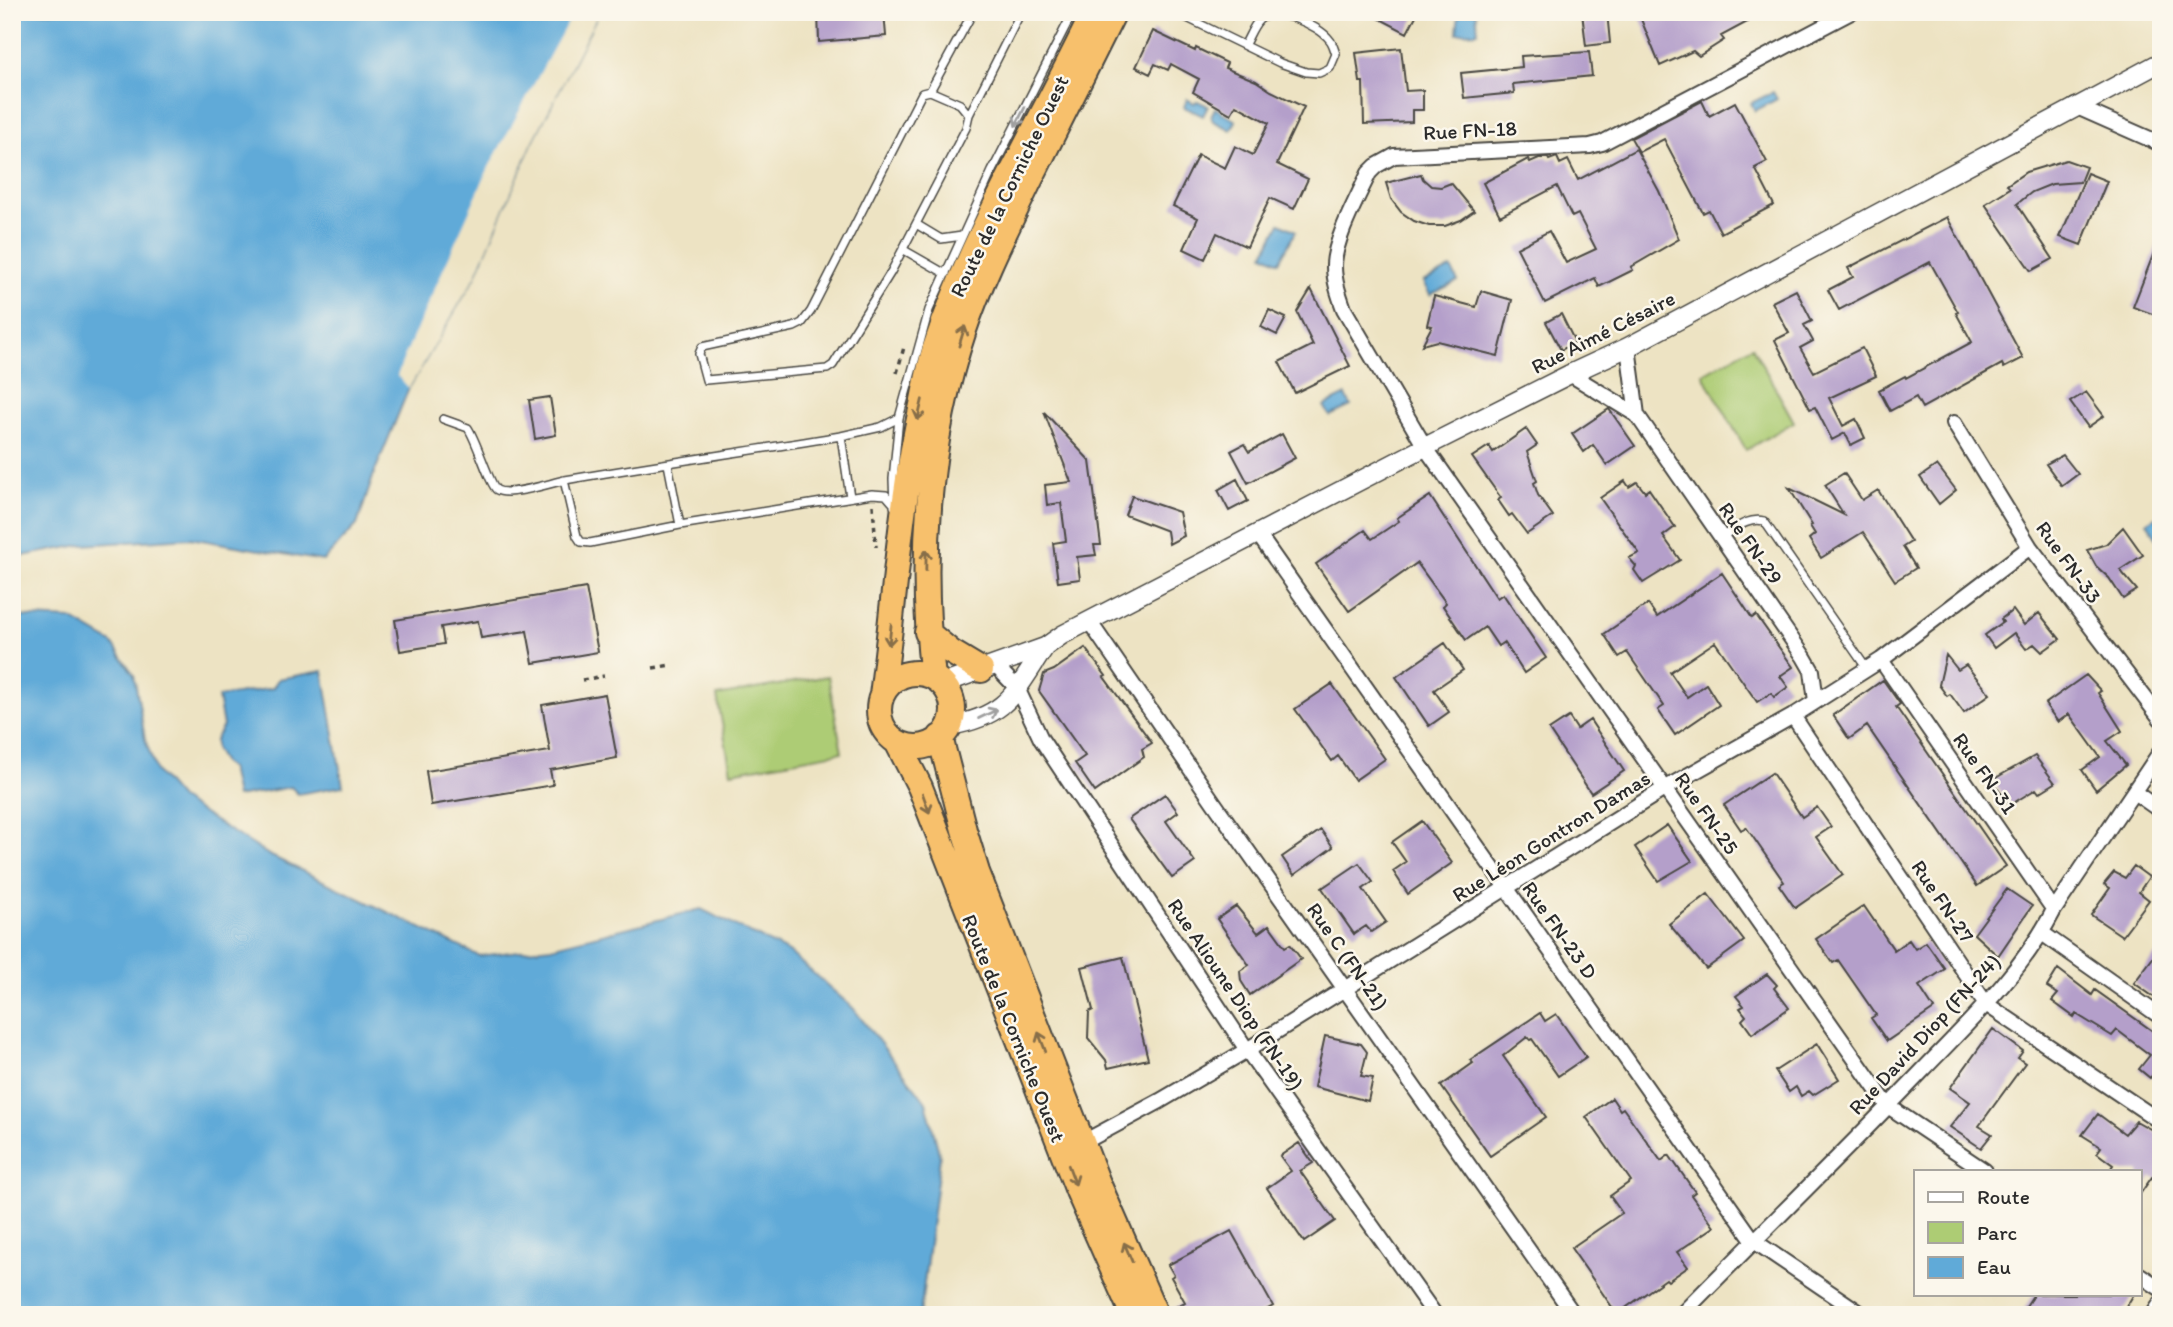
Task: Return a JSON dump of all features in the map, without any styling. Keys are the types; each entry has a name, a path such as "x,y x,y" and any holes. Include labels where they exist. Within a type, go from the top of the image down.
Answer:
{"highway":[{"name":"Route de la Corniche Ouest","path":"882,695 900,526 911,452 931,363 946,317 982,231 1094,12"},
{"name":"Route de la Corniche Ouest","path":"937,681 927,632 927,535 934,461 950,381 982,282 1114,12"},
{"path":"927,632 951,652 988,668"},
{"path":"922,673 937,681 949,693 953,704 952,716 944,732 931,743 919,746 908,746 897,741 883,726 879,716 882,695 898,678 909,674 922,673"},
{"name":"Route de la Corniche Ouest","path":"944,732 964,830 977,872 1082,1143 1156,1315"},
{"name":"Route de la Corniche Ouest","path":"897,741 920,787 1078,1191 1133,1315"}],"street":[{"name":"Rue FN-18","path":"1425,447 1344,309 1336,289 1334,257 1369,173 1394,156 1590,146 1602,143 1851,12"},
{"name":"Rue Aimé Césaire","path":"1045,647 1062,635 1425,447 1628,347 2161,62"},
{"path":"2076,106 2161,144"},
{"path":"1628,347 1637,415"},
{"path":"1570,374 1637,415"},
{"name":"Rue FN-29","path":"1637,415 1808,664 1815,684 1816,701"},
{"name":"Rue FN-33","path":"1954,423 2030,547 2161,719"},
{"name":"Rue FN-25","path":"1425,447 1888,1106 1984,1170"},
{"name":"Rue FN-23 D","path":"1258,534 1754,1241 1863,1315"},
{"name":"Rue Léon Gontron Damas","path":"1082,1143 1247,1049 1664,789 1793,716 1881,660 2030,547"},
{"name":"Rue C (FN-21)","path":"1089,621 1574,1315"},
{"path":"937,681 988,668 1045,647"},
{"path":"944,732 989,715 1003,706 1045,647"},
{"name":"Rue FN-31","path":"1881,660 2054,910"},
{"name":"Rue Alioune Diop (FN-19)","path":"988,668 1017,688 1041,739 1247,1049 1435,1315"},
{"name":"Rue FN-27","path":"1793,716 1986,1004 2161,1122"},
{"name":"Rue David Diop (FN-24)","path":"1681,1315 1986,1004 2042,933 2054,910 2161,751"},
{"path":"2134,792 2161,811"},
{"path":"2042,933 2161,1017"},
{"path":"2142,1276 2161,1289"},
{"path":"2152,1315 2161,1303"}],"lane":[{"path":"930,91 973,12"},
{"path":"969,115 960,104 930,91 922,93 811,311 802,323 702,347 699,354 704,378 707,380 827,369 833,365 904,250 1021,12"},
{"path":"900,526 893,502 899,418 929,310 992,171 1073,12"},
{"path":"1175,12 1280,63 1306,72 1319,73 1330,68 1336,54 1331,41 1318,29 1274,14 1260,19 1245,44"},
{"path":"916,224 941,239 962,236"},
{"path":"904,250 946,274"},
{"path":"443,419 468,428 483,459 490,483 496,490 507,493 564,480 841,436 881,427 899,418"},
{"path":"841,436 850,497"},
{"path":"668,464 680,526"},
{"path":"564,480 577,536 581,542 590,543 879,493 886,495 893,502"},
{"path":"1721,537 1747,522 1757,519 1764,521 1867,669"}],"path":[{"path":"653,668 671,665"},
{"path":"582,680 604,676"}],"green space":[{"path":"1752,346 1794,422 1746,450 1703,374"},
{"path":"828,676 842,752 731,772 717,696"}],"water":[{"path":"12,12 599,12 531,145 475,277 409,388 375,471 357,525 323,561 190,538 81,545 12,558"},
{"path":"1459,12 1476,12 1478,32 1457,33"},
{"path":"1773,92 1777,99 1755,111 1751,103"},
{"path":"1187,99 1208,106 1203,116 1184,107"},
{"path":"1215,108 1236,121 1231,130 1213,121 1211,116"},
{"path":"1280,223 1296,231 1279,262 1264,254"},
{"path":"1451,268 1458,281 1430,295 1423,282"},
{"path":"1346,395 1351,406 1330,416 1324,406"},
{"path":"2159,515 2161,518 2161,545 2147,522"},
{"path":"12,616 71,619 112,643 134,675 145,739 156,771 180,799 269,855 479,956 551,947 701,909 789,952 853,1008 926,1102 940,1157 920,1315 12,1315"},
{"path":"323,671 343,786 298,794 291,787 236,797 230,768 223,763 215,749 215,740 223,726 218,697 273,688 278,679"}],"pier":[{"path":"573,12 599,12 531,145 475,277 409,388 397,376 404,357 489,167"}],"building":[{"path":"818,12 884,12 886,36 819,42"},
{"path":"1367,12 1418,12 1407,33"},
{"path":"1582,12 1607,12 1610,43 1586,46"},
{"path":"1638,12 1766,12 1721,36 1724,40 1699,56 1693,51 1660,66"},
{"path":"1153,31 1227,63 1225,68 1304,107 1277,164 1308,179 1294,209 1270,198 1247,247 1217,233 1205,259 1184,249 1198,218 1173,206 1198,155 1225,168 1235,146 1253,155 1269,123 1236,105 1231,114 1193,92 1199,79 1171,64 1168,70 1155,64 1150,74 1136,67"},
{"path":"1401,48 1406,91 1423,90 1423,110 1412,110 1412,122 1364,124 1363,82 1360,82 1356,53"},
{"path":"1589,52 1592,76 1513,84 1514,93 1464,98 1461,73 1522,67 1521,56"},
{"path":"1702,101 1709,116 1735,102 1767,162 1755,168 1774,205 1721,233 1709,210 1703,213 1664,139 1639,152 1631,138"},
{"path":"1636,149 1659,191 1679,239 1631,267 1633,270 1599,287 1595,278 1545,303 1517,248 1549,231 1566,263 1596,249 1578,214 1572,217 1557,186 1500,216 1483,183 1528,159 1530,162 1539,158 1549,160 1557,157 1560,164 1568,160 1578,180"},
{"path":"2066,160 2086,167 2080,182 2052,184 2032,192 2017,204 2053,259 2031,271 1985,204 2010,188 2007,185 2026,172"},
{"path":"2087,173 2107,181 2081,245 2060,237"},
{"path":"1421,174 1431,186 1441,187 1451,183 1474,211 1445,226 1429,226 1414,221 1401,212 1391,199 1386,183"},
{"path":"1947,217 2023,358 2004,368 2002,364 1922,408 1916,397 1890,411 1879,390 1972,342 1956,313 1958,312 1930,262 1839,310 1828,290 1853,277 1848,268"},
{"path":"2161,237 2161,317 2133,307"},
{"path":"1311,289 1350,366 1295,393 1279,362 1313,345 1297,312"},
{"path":"1796,290 1812,321 1804,325 1813,341 1800,348 1814,372 1862,348 1876,376 1829,398 1843,426 1856,419 1865,438 1851,445 1845,433 1832,440 1815,407 1810,409 1775,340 1789,333 1772,302"},
{"path":"1481,291 1512,300 1498,356 1437,341 1422,345 1432,326 1427,325 1434,296 1476,307"},
{"path":"1269,310 1286,318 1277,335 1261,327"},
{"path":"1561,314 1575,342 1561,350 1546,322"},
{"path":"2086,392 2104,416 2088,427 2070,402"},
{"path":"550,397 556,435 535,439 529,400"},
{"path":"1609,409 1635,446 1607,465 1593,445 1584,452 1572,434"},
{"path":"1044,412 1090,461 1101,545 1094,545 1096,555 1077,557 1080,579 1058,582 1053,543 1066,541 1061,503 1047,505 1045,485 1071,482"},
{"path":"1526,429 1537,445 1527,452 1537,481 1534,483 1538,495 1553,516 1527,534 1512,514 1509,516 1498,500 1501,498 1472,457 1489,446 1493,452"},
{"path":"1282,434 1295,458 1248,483 1231,451 1244,444 1249,452"},
{"path":"2063,455 2078,474 2062,486 2046,464"},
{"path":"1937,465 1956,490 1939,504 1920,477"},
{"path":"1844,473 1862,500 1878,490 1911,542 1903,547 1916,568 1895,581 1863,532 1821,558 1809,539 1815,534 1810,526 1812,525 1789,488 1844,515 1825,485"},
{"path":"1237,479 1248,501 1229,511 1218,490"},
{"path":"1625,481 1629,487 1637,482 1645,492 1649,489 1675,527 1663,536 1680,560 1643,583 1634,570 1636,566 1629,558 1639,553 1600,498"},
{"path":"1132,496 1179,512 1184,536 1169,544 1167,531 1125,515"},
{"path":"1430,496 1497,598 1503,594 1546,658 1524,673 1504,642 1498,646 1485,627 1466,640 1443,606 1446,603 1417,563 1349,611 1316,564 1365,530 1372,539"},
{"path":"2123,527 2143,555 2120,570 2137,590 2123,599 2109,578 2096,566 2087,550 2106,544"},
{"path":"1722,573 1752,618 1756,615 1793,667 1780,676 1788,687 1774,697 1771,693 1757,702 1715,642 1670,672 1687,697 1706,684 1719,705 1675,735 1658,710 1664,706 1627,652 1619,657 1604,634 1648,604 1657,617"},
{"path":"586,588 598,652 533,663 527,631 481,638 478,621 441,627 444,644 400,651 395,620"},
{"path":"2013,610 2024,625 2039,613 2060,639 2042,652 2034,644 2026,649 2014,633 1994,648 1985,635 2003,622 2001,619"},
{"path":"1445,643 1463,670 1434,690 1449,712 1429,726 1396,677"},
{"path":"1085,648 1152,743 1142,749 1144,757 1095,792 1075,763 1085,756 1039,691 1044,674"},
{"path":"1946,655 1958,670 1966,665 1990,694 1964,713 1950,694 1947,696 1939,685"},
{"path":"2086,675 2101,691 2098,693 2122,731 2107,741 2126,765 2096,790 2082,770 2100,757 2069,714 2058,722 2045,704"},
{"path":"1883,680 1900,704 1896,707 2006,866 1977,886 1867,726 1849,739 1833,715"},
{"path":"1332,684 1385,759 1355,780 1338,756 1332,761 1295,709"},
{"path":"605,694 617,758 550,770 553,785 431,805 426,771 550,751 542,705"},
{"path":"1569,717 1577,729 1590,720 1624,771 1591,793 1549,730"},
{"path":"2035,756 2055,783 2039,793 2036,789 2010,805 1992,780"},
{"path":"1772,773 1802,817 1817,807 1831,827 1816,837 1843,875 1795,908 1779,885 1784,882 1746,827 1741,830 1724,805"},
{"path":"1165,794 1178,812 1166,821 1195,862 1172,878 1129,819"},
{"path":"1422,821 1452,863 1408,894 1393,871 1406,862 1392,842"},
{"path":"1667,825 1692,861 1658,881 1635,847"},
{"path":"1321,830 1333,847 1294,875 1282,857"},
{"path":"1359,863 1373,882 1363,889 1386,922 1371,932 1366,926 1354,934 1322,888"},
{"path":"2134,866 2149,877 2139,892 2149,900 2122,936 2091,915 2110,888 2104,884 2114,872 2125,878"},
{"path":"2007,889 2032,906 1998,956 1974,934"},
{"path":"1708,894 1744,941 1706,969 1669,924"},
{"path":"1236,906 1258,933 1269,925 1285,947 1290,944 1301,959 1250,995 1241,981 1240,971 1249,965 1217,919"},
{"path":"1864,906 1894,950 1909,940 1915,949 1926,942 1945,969 1919,986 1934,1009 1887,1041 1871,1018 1876,1015 1838,960 1833,963 1816,939"},
{"path":"2161,947 2161,1002 2134,983"},
{"path":"1123,957 1148,1059 1108,1068 1106,1060 1088,1038 1089,1012 1093,1010 1082,967"},
{"path":"2058,969 2092,995 2095,990 2161,1037 2161,1064 2150,1078 2139,1069 2150,1055 2117,1030 2112,1036 2076,1014 2074,1017 2052,1001 2058,994 2047,987"},
{"path":"1767,974 1777,985 1774,988 1789,1008 1752,1034 1742,1020 1746,1016 1740,1008 1744,1006 1736,996"},
{"path":"1540,1013 1545,1021 1556,1014 1586,1057 1558,1076 1532,1039 1527,1037 1503,1056 1546,1117 1490,1156 1441,1086 1473,1063 1470,1060"},
{"path":"1993,1029 2023,1051 2018,1058 2025,1063 1979,1126 1992,1134 1981,1148 1950,1127 1970,1102 1950,1088"},
{"path":"1325,1036 1361,1044 1367,1052 1361,1076 1373,1078 1368,1101 1314,1087"},
{"path":"1817,1044 1839,1079 1813,1095 1809,1091 1801,1096 1796,1087 1789,1092 1775,1071"},
{"path":"1612,1098 1620,1110 1623,1108 1661,1161 1669,1155 1695,1192 1691,1195 1714,1227 1677,1252 1688,1267 1668,1281 1666,1279 1617,1314 1571,1248 1622,1213 1610,1196 1631,1181 1586,1117"},
{"path":"2098,1114 2125,1134 2136,1121 2161,1135 2161,1182 2152,1177 2142,1191 2142,1170 2110,1170 2113,1165 2097,1153 2101,1147 2082,1135"},
{"path":"1299,1143 1313,1163 1300,1171 1335,1221 1304,1242 1267,1188 1291,1171 1280,1156"},
{"path":"1231,1231 1273,1306 1257,1315 1171,1315 1170,1310 1185,1302 1171,1277 1174,1275 1168,1265"},
{"path":"2033,1296 2133,1296 2121,1315 2020,1315"}]}
